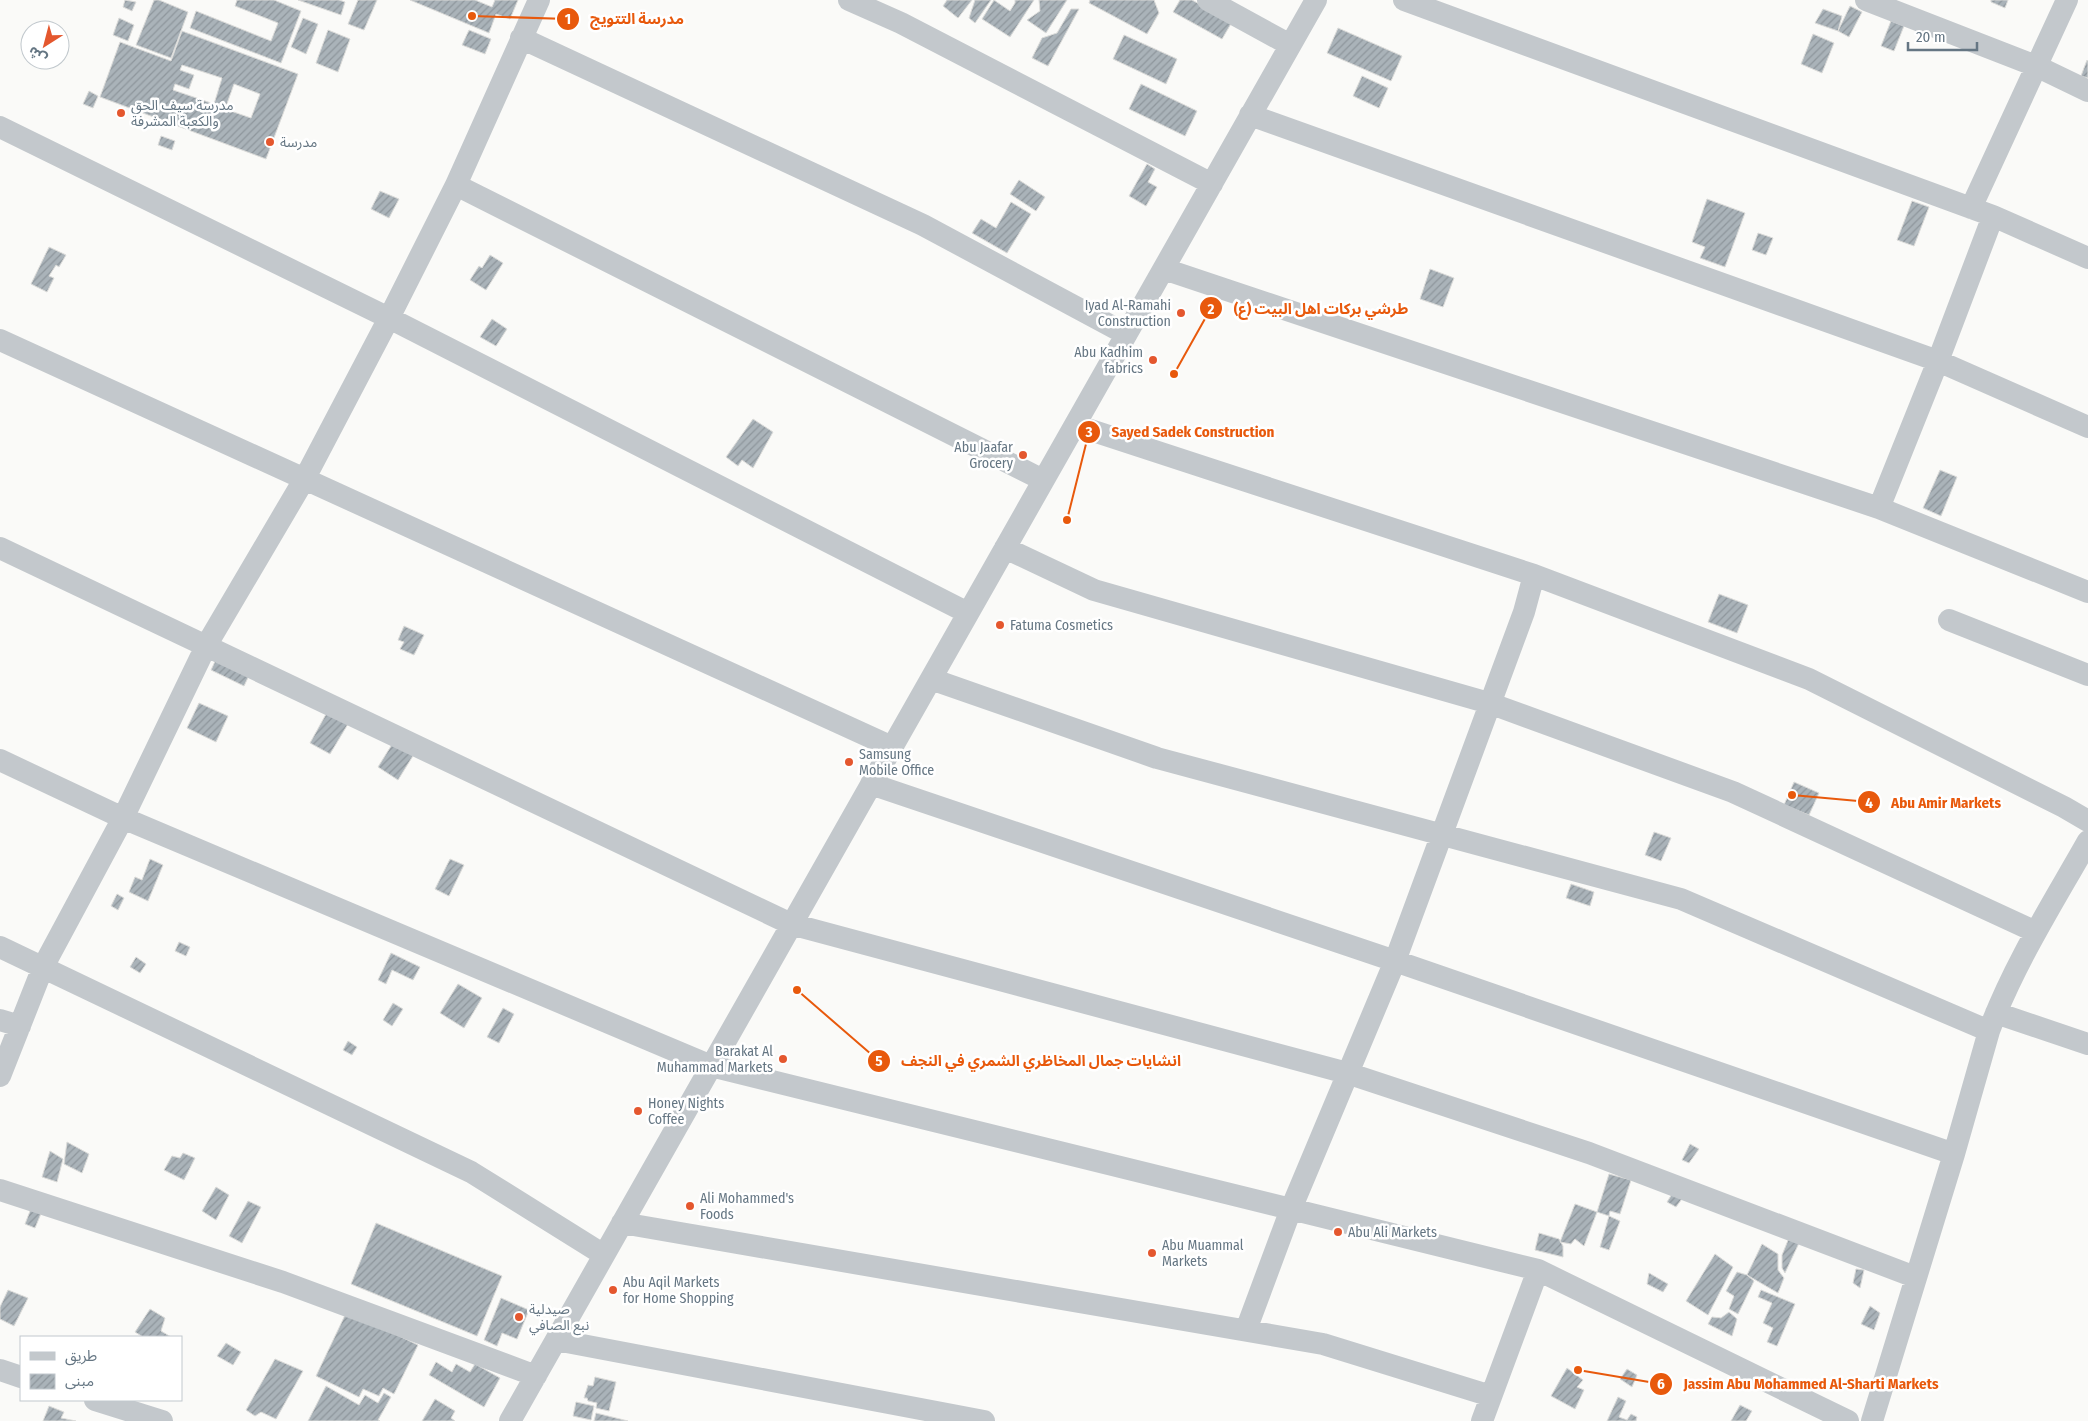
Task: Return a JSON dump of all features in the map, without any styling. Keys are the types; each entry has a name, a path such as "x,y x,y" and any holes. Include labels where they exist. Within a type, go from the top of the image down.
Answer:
{"street":[{"path":"0,1076 10,1023 43,967 123,818 206,646 305,478 389,318 456,185 538,0"},
{"path":"849,0 901,23 1212,184"},
{"path":"1208,0 1290,45"},
{"path":"510,1421 1316,0"},
{"path":"1404,0 1971,208 2088,258"},
{"path":"1866,0 2036,66 2088,91"},
{"path":"1971,208 2067,0"},
{"path":"520,38 924,225 1126,334"},
{"path":"1250,115 1938,361 2088,427"},
{"path":"0,127 389,318 968,613"},
{"path":"456,185 1044,480"},
{"path":"1879,508 1938,361 1992,216"},
{"path":"1164,268 1879,508 2088,592"},
{"path":"0,340 892,746"},
{"path":"1075,425 1534,575 1809,679 2064,807 2088,821"},
{"path":"0,548 792,924 1347,1073 1588,1153 1915,1277"},
{"path":"1005,548 1094,590 1489,703 1734,792 2036,932"},
{"path":"1246,1330 1291,1209 1395,961 1524,612 1534,575"},
{"path":"1949,620 2088,675"},
{"path":"931,679 1157,758 1681,899 1992,1022 2088,1044"},
{"path":"0,760 123,818 711,1066 1538,1270 1848,1421"},
{"path":"871,784 1395,961 1954,1154"},
{"path":"1872,1421 1954,1154 1992,1022 2036,932 2088,841"},
{"path":"0,947 471,1172 604,1256"},
{"path":"0,1190 283,1282 536,1376"},
{"path":"622,1223 1323,1344 1491,1396"},
{"path":"1482,1421 1538,1270"},
{"path":"556,1340 984,1421"},
{"path":"0,1370 20,1377"},
{"path":"97,1401 162,1421"}],"building":[{"path":"125,0 136,2 132,11 123,7"},
{"path":"154,0 159,0 188,12 171,58 136,45"},
{"path":"237,0 274,0 301,11 281,63 190,28 196,11 271,41 278,23 235,6"},
{"path":"298,0 339,0 345,2 341,15"},
{"path":"358,0 377,0 364,30 348,24"},
{"path":"410,0 475,0 492,7 495,0 518,0 510,19 496,14 489,33"},
{"path":"947,0 972,0 958,18 943,6"},
{"path":"975,0 991,0 975,23 969,18"},
{"path":"994,0 1010,11 1015,0 1034,0 1010,37 982,19"},
{"path":"1039,0 1067,0 1046,33 1027,20 1040,11"},
{"path":"1090,0 1154,0 1159,13 1147,34 1089,3"},
{"path":"1180,0 1192,0 1232,22 1222,39 1173,12"},
{"path":"1991,0 2008,0 2005,8 1991,2"},
{"path":"1850,6 1862,12 1849,37 1838,31"},
{"path":"1071,9 1079,9 1048,66 1032,58 1042,38 1057,33"},
{"path":"1823,9 1842,16 1838,31 1815,23"},
{"path":"119,18 134,25 128,41 113,35"},
{"path":"303,18 318,24 306,54 291,47"},
{"path":"1891,21 1904,26 1894,51 1881,46"},
{"path":"1338,28 1402,56 1391,81 1327,53"},
{"path":"328,30 350,39 338,72 316,63"},
{"path":"469,30 491,39 485,54 462,45"},
{"path":"182,31 298,74 266,159 100,97 120,42 171,61","holes":["182,65 222,78 214,104 173,90 175,84 189,89 194,75 180,70","234,84 260,94 251,118 225,109"]},
{"path":"1813,34 1834,43 1822,73 1801,64"},
{"path":"1124,35 1177,59 1166,84 1113,59"},
{"path":"2088,61 2088,78 2081,76"},
{"path":"1362,76 1388,88 1379,108 1353,96"},
{"path":"1141,84 1197,111 1185,136 1129,109"},
{"path":"89,91 98,96 93,108 83,104"},
{"path":"161,136 175,141 172,150 158,145"},
{"path":"1147,164 1155,169 1148,182 1157,187 1146,206 1129,196"},
{"path":"1019,180 1045,197 1036,211 1010,194"},
{"path":"380,191 399,199 389,218 371,209"},
{"path":"1707,199 1745,213 1725,267 1700,258 1705,247 1692,242"},
{"path":"1912,201 1929,207 1914,246 1897,240"},
{"path":"1011,202 1031,214 1007,253 972,233 981,219 996,228"},
{"path":"1758,233 1773,238 1766,255 1752,250"},
{"path":"49,247 66,255 59,267 56,265 49,276 54,278 47,292 31,284"},
{"path":"490,255 503,263 486,290 470,280 479,266 482,268"},
{"path":"1430,269 1454,278 1443,307 1420,299"},
{"path":"492,319 507,329 496,346 480,337"},
{"path":"753,419 773,432 753,468 742,460 738,466 726,457"},
{"path":"1940,470 1957,477 1941,516 1923,508"},
{"path":"1719,594 1748,605 1737,633 1708,622"},
{"path":"404,626 424,635 414,655 400,649 404,642 398,640"},
{"path":"219,653 252,669 244,686 211,670"},
{"path":"199,703 228,716 216,742 187,728"},
{"path":"330,707 351,719 330,754 310,743"},
{"path":"396,738 416,751 398,780 378,767"},
{"path":"1794,782 1819,793 1809,815 1784,805"},
{"path":"1654,832 1671,838 1661,861 1645,855"},
{"path":"150,859 163,865 148,901 129,892 135,877 142,880"},
{"path":"450,859 464,865 449,896 435,889"},
{"path":"1571,884 1594,892 1590,906 1566,898"},
{"path":"117,894 124,898 118,910 111,906"},
{"path":"179,942 190,947 186,956 175,951"},
{"path":"391,953 420,967 413,980 392,970 386,984 378,980"},
{"path":"136,957 146,964 140,973 130,967"},
{"path":"458,984 482,998 464,1028 440,1013"},
{"path":"393,1003 403,1009 392,1026 383,1020"},
{"path":"503,1008 514,1014 499,1043 487,1037"},
{"path":"348,1041 357,1047 352,1055 343,1050"},
{"path":"67,1142 89,1154 82,1173 64,1164"},
{"path":"1690,1144 1699,1149 1689,1163 1682,1160"},
{"path":"50,1151 63,1159 57,1182 42,1177"},
{"path":"183,1153 195,1158 184,1180 164,1170 172,1156 180,1158"},
{"path":"1609,1174 1631,1180 1620,1214 1610,1211 1609,1216 1597,1212"},
{"path":"216,1187 229,1195 216,1220 202,1211"},
{"path":"1674,1191 1684,1196 1676,1207 1667,1202"},
{"path":"248,1201 261,1207 242,1243 229,1236"},
{"path":"1575,1204 1597,1212 1584,1246 1575,1239 1571,1244 1560,1242"},
{"path":"32,1206 42,1211 35,1228 25,1224"},
{"path":"1609,1216 1620,1221 1609,1250 1600,1247"},
{"path":"376,1223 502,1276 477,1336 351,1284"},
{"path":"1539,1233 1559,1239 1563,1246 1563,1257 1535,1250"},
{"path":"1789,1238 1799,1243 1785,1273 1782,1268 1782,1255"},
{"path":"1762,1244 1778,1254 1778,1270 1784,1278 1778,1293 1747,1275"},
{"path":"1715,1254 1733,1267 1708,1315 1686,1301"},
{"path":"1856,1269 1864,1270 1860,1288 1853,1283"},
{"path":"1737,1272 1747,1275 1754,1281 1738,1314 1729,1309 1734,1296 1726,1291"},
{"path":"1649,1273 1668,1284 1663,1292 1647,1284"},
{"path":"8,1290 28,1298 14,1326 0,1319 0,1307"},
{"path":"1761,1290 1795,1304 1777,1346 1767,1342 1773,1328 1763,1323 1772,1303 1758,1297"},
{"path":"501,1298 529,1310 517,1339 502,1333 497,1346 484,1340"},
{"path":"1870,1306 1880,1313 1874,1330 1861,1324"},
{"path":"150,1309 165,1318 161,1331 169,1336 141,1336 135,1332"},
{"path":"347,1311 418,1345 394,1394 383,1388 379,1396 363,1389 359,1397 316,1376"},
{"path":"1729,1312 1737,1319 1732,1336 1708,1324 1712,1317 1721,1318"},
{"path":"226,1343 241,1352 233,1365 217,1356"},
{"path":"275,1359 303,1371 276,1419 261,1412 255,1416 246,1410"},
{"path":"436,1362 452,1372 456,1364 470,1372 475,1364 500,1378 484,1407 429,1375"},
{"path":"1567,1368 1583,1380 1577,1387 1584,1390 1575,1409 1551,1396"},
{"path":"1627,1369 1637,1375 1632,1387 1620,1379"},
{"path":"595,1377 616,1382 609,1411 596,1408 597,1403 584,1398 588,1385 593,1386"},
{"path":"326,1386 359,1405 365,1395 378,1403 384,1393 391,1397 378,1420 380,1421 308,1421"},
{"path":"1618,1397 1626,1401 1619,1417 1627,1420 1631,1414 1637,1417 1636,1421 1607,1421"},
{"path":"435,1399 455,1411 451,1418 455,1421 422,1421"},
{"path":"576,1402 594,1406 591,1420 573,1416"},
{"path":"1740,1405 1752,1411 1746,1421 1731,1421"},
{"path":"49,1406 64,1412 61,1418 76,1421 43,1421"},
{"path":"596,1413 628,1421 594,1421"}],"place":[{"name":"مدرسة التتويج","path":"472,16"},
{"name":"مدرسة سيف الحق والكعبة المشرفة","path":"121,113"},
{"name":"مدرسة","path":"270,142"},
{"name":"Iyad Al-Ramahi Construction","path":"1181,313"},
{"name":"Abu Kadhim fabrics","path":"1153,360"},
{"name":"طرشي بركات اهل البيت (ع)","path":"1174,374"},
{"name":"Abu Jaafar Grocery","path":"1023,455"},
{"name":"Sayed Sadek Construction","path":"1067,520"},
{"name":"Fatuma Cosmetics","path":"1000,625"},
{"name":"Samsung Mobile Office","path":"849,762"},
{"name":"Abu Amir Markets","path":"1792,795"},
{"name":"انشايات جمال المخاظري الشمري في النجف","path":"797,990"},
{"name":"Barakat Al Muhammad Markets","path":"783,1059"},
{"name":"Honey Nights Coffee","path":"638,1111"},
{"name":"Ali Mohammed's Foods","path":"690,1206"},
{"name":"Abu Ali Markets","path":"1338,1232"},
{"name":"Abu Muammal Markets","path":"1152,1253"},
{"name":"Abu Aqil Markets for Home Shopping","path":"613,1290"},
{"name":"صيدلية نبع الصافي","path":"519,1317"},
{"name":"Jassim Abu Mohammed Al-Sharti Markets","path":"1578,1370"}]}
